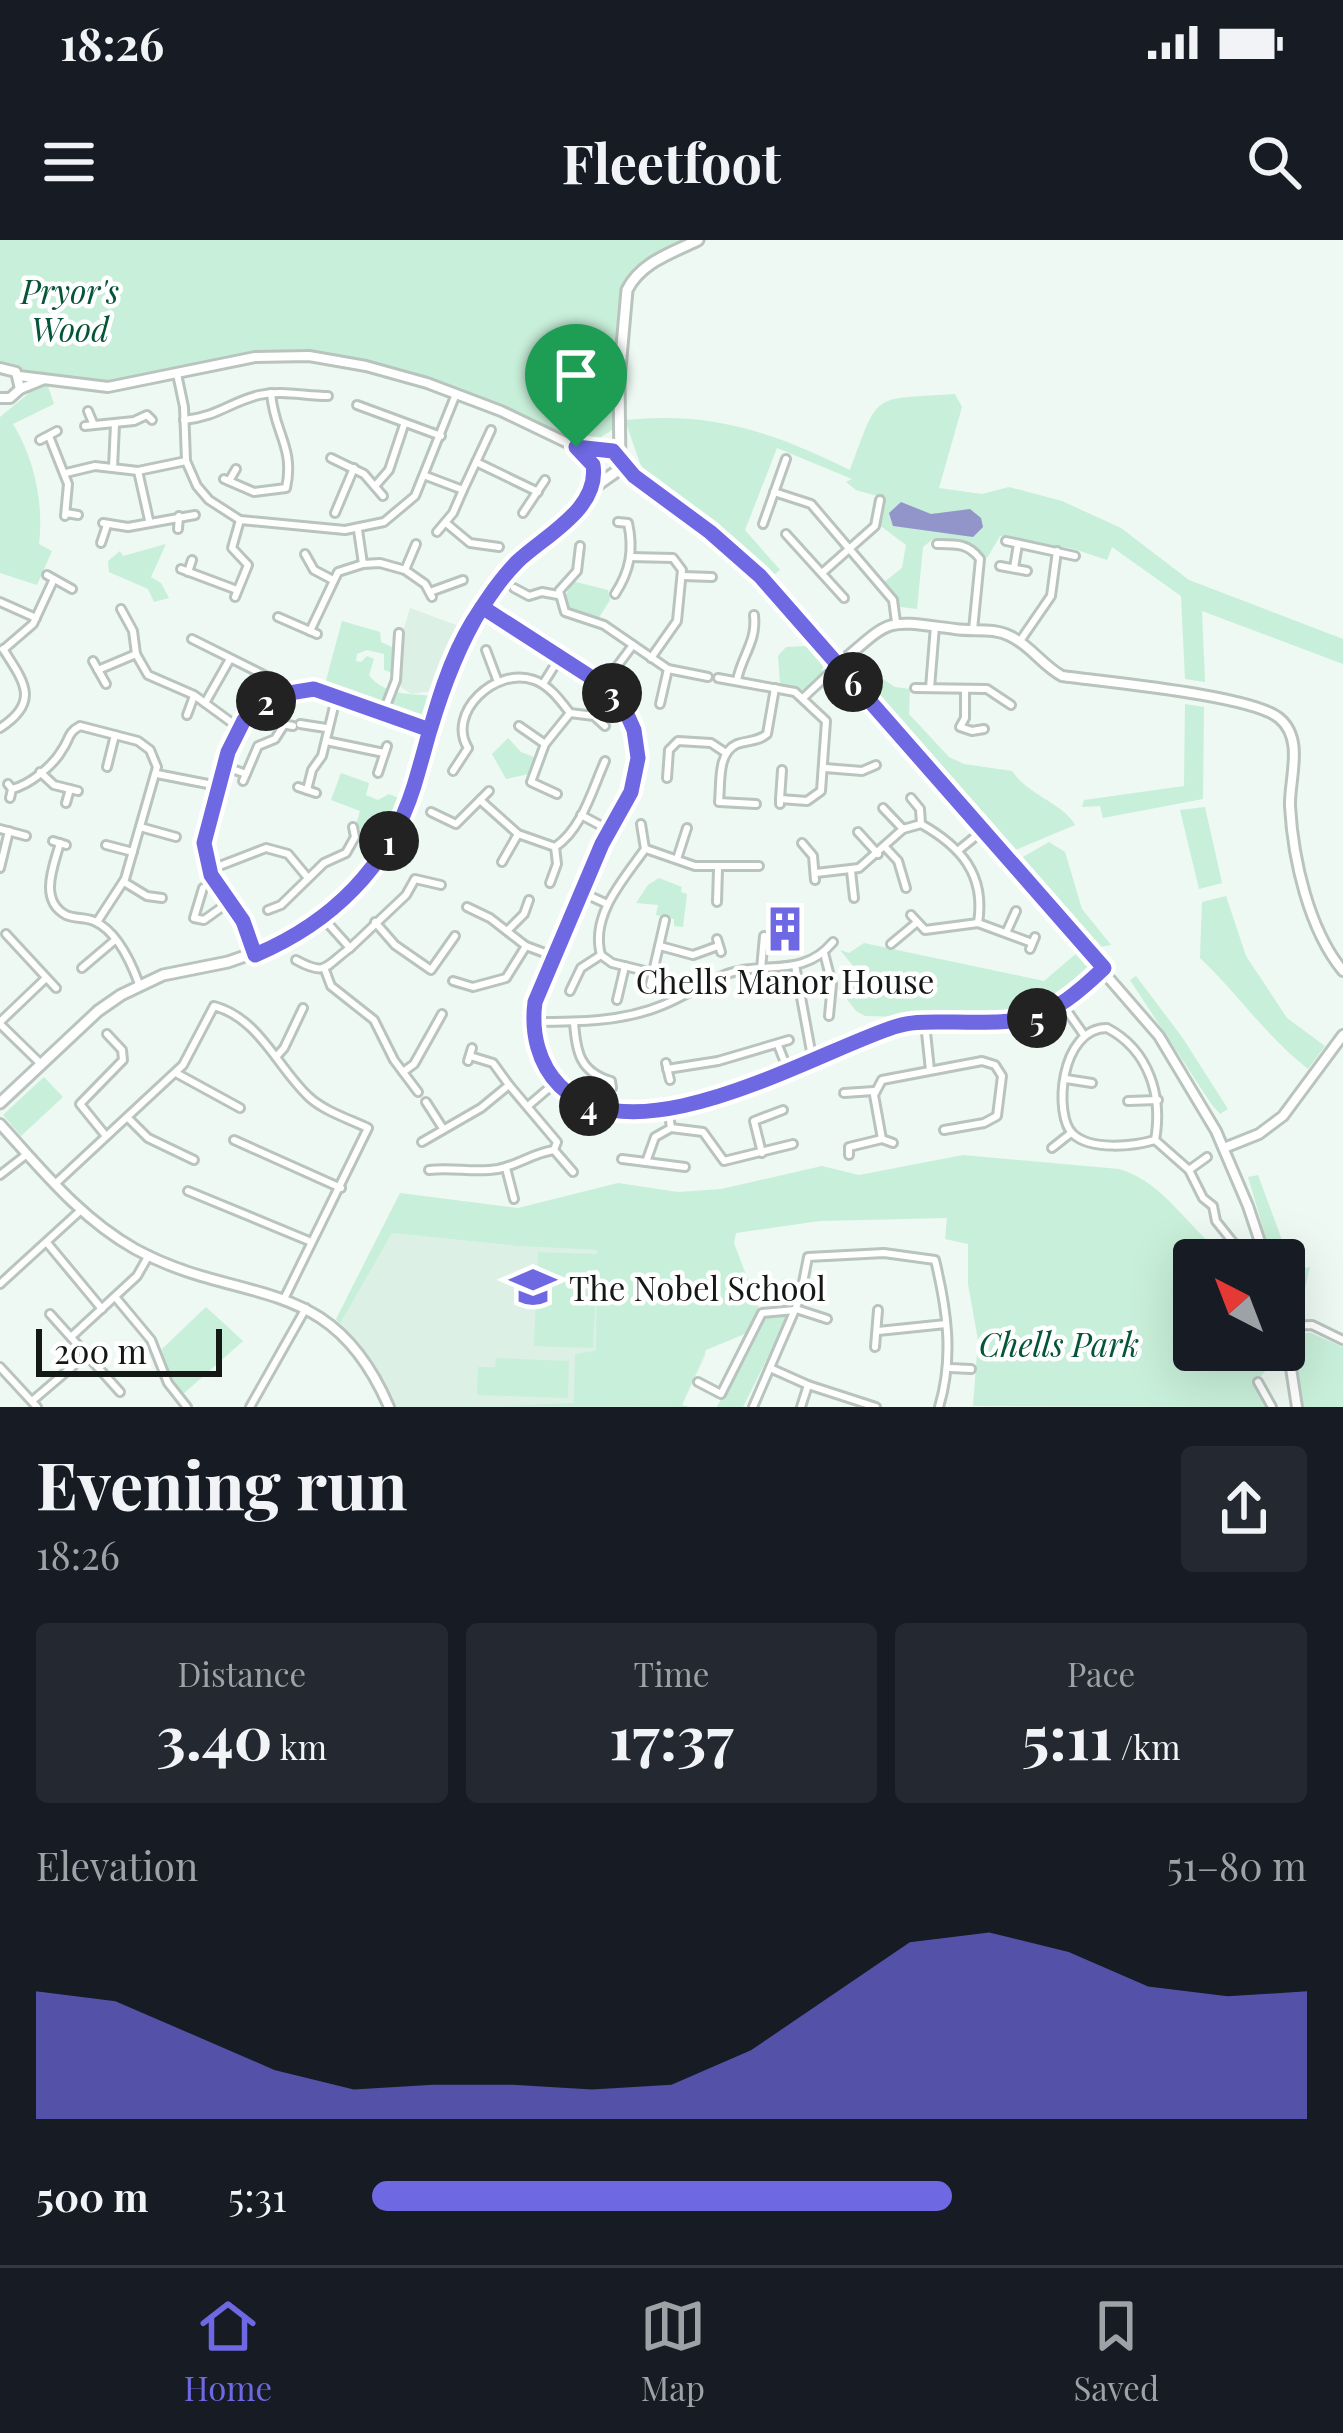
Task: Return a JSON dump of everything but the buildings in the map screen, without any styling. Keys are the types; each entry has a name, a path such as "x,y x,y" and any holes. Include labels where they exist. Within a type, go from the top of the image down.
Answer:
{"main road":[{"path":"0,1103 98,1011 139,984 255,955 324,919 349,896 388,842 412,793 461,642 482,607 510,570 568,519 593,488 613,476 620,461 619,380 628,290 644,267 698,240"},
{"path":"593,488 594,467 618,434"},
{"path":"604,450 613,451 620,461"},
{"path":"594,467 602,476 613,476"}],"street":[{"path":"0,368 12,369 19,376 108,387 255,356 310,356 366,366 456,394 576,447 604,450"},
{"path":"177,374 186,461 209,500 240,520 358,530 400,512 426,476 456,394"},
{"path":"19,376 20,389"},
{"path":"3,401 44,380"},
{"path":"184,420 212,416 243,400 271,393 326,396 322,408"},
{"path":"236,469 226,480 254,492 286,488 291,458 275,425 271,393"},
{"path":"357,406 380,410 404,425 441,436"},
{"path":"88,411 89,425 149,415"},
{"path":"113,468 115,422"},
{"path":"375,486 389,470 404,425"},
{"path":"437,532 463,490 482,438 491,430"},
{"path":"49,436 66,473 66,514 78,515"},
{"path":"576,447 594,467"},
{"path":"331,458 354,468 383,496"},
{"path":"763,524 786,459"},
{"path":"66,473 86,467 138,471 186,461"},
{"path":"620,461 728,546 1104,968 1180,1066 1224,1148 1258,1239"},
{"path":"476,462 538,492"},
{"path":"334,506 354,468"},
{"path":"138,471 150,521"},
{"path":"426,476 463,490"},
{"path":"613,476 634,476"},
{"path":"523,513 544,480"},
{"path":"775,492 811,504 892,600 896,622"},
{"path":"822,573 875,526 880,500"},
{"path":"101,543 105,524 128,527 195,515"},
{"path":"178,530 179,516"},
{"path":"192,560 184,570 236,594 248,566 232,548 240,520"},
{"path":"615,594 630,556 628,523 618,522"},
{"path":"446,523 470,543 494,546 490,535"},
{"path":"358,530 363,564"},
{"path":"786,534 844,598"},
{"path":"1006,542 1075,556"},
{"path":"405,570 416,544"},
{"path":"937,544 961,544 972,548 980,559 973,630"},
{"path":"1014,568 1018,544"},
{"path":"580,546 578,568 559,595 567,614 604,625 668,669 775,688 803,698 827,723 823,788 817,796 780,802 782,770"},
{"path":"1020,641 1051,596 1057,551"},
{"path":"305,554 314,570 333,580"},
{"path":"630,556 673,558 683,576 677,621 651,658"},
{"path":"278,617 314,633 333,580 342,569 363,564 380,563 416,575 431,595 463,580"},
{"path":"1000,566 1027,571"},
{"path":"683,576 712,577"},
{"path":"0,728 20,714 26,700 17,671 1,650 22,636 36,618 50,578 72,589"},
{"path":"514,588 529,596 559,595"},
{"path":"0,602 36,618"},
{"path":"482,607 603,685 626,712 634,730 638,758 631,792 608,830 537,994 534,1022 540,1054 556,1082 578,1100 628,1114 668,1107 789,1072 893,1028 1019,1022 1047,1015 1104,968"},
{"path":"121,615 135,636 136,654 155,682 194,695 239,728"},
{"path":"737,680 742,656 755,640 757,621"},
{"path":"803,698 876,632 896,622 999,631 1020,641 1062,676 1126,690 1211,696 1280,718 1291,734 1294,754 1290,806 1302,873 1322,942 1343,971"},
{"path":"930,688 935,626"},
{"path":"382,716 396,680 399,633"},
{"path":"193,639 276,681"},
{"path":"603,685 633,645"},
{"path":"486,650 498,682"},
{"path":"98,670 136,654"},
{"path":"543,684 560,657"},
{"path":"205,703 230,659"},
{"path":"93,661 106,684"},
{"path":"660,704 668,669"},
{"path":"468,748 460,736 462,723 480,692 498,682 524,677 543,684 570,713 594,716 605,726"},
{"path":"756,804 719,802 726,753 735,745 765,737 775,688"},
{"path":"915,688 987,689 1013,706"},
{"path":"255,955 243,921 209,870 205,836 239,728 262,704 286,692 314,689 430,730"},
{"path":"965,690 965,718 960,727 985,728"},
{"path":"307,790 337,694"},
{"path":"187,716 194,695"},
{"path":"531,782 545,745 570,713"},
{"path":"224,766 244,778 258,746 275,739 288,724 326,728"},
{"path":"519,726 545,745"},
{"path":"10,790 22,787 58,756 74,728 87,727 147,747 157,774 124,882 97,922"},
{"path":"106,760 115,735"},
{"path":"326,741 386,750 378,773"},
{"path":"453,771 475,741"},
{"path":"667,778 669,750 678,741 711,743 726,753"},
{"path":"555,847 581,815 605,761"},
{"path":"825,768 865,771 876,765"},
{"path":"40,772 54,785 74,790 67,803"},
{"path":"157,774 218,786"},
{"path":"521,777 557,794"},
{"path":"456,824 489,791"},
{"path":"911,798 920,809 921,824"},
{"path":"480,800 518,834 555,847"},
{"path":"884,808 903,830"},
{"path":"431,812 464,832"},
{"path":"581,815 608,830"},
{"path":"802,843 813,856 816,877 851,872 903,830 921,824"},
{"path":"921,824 960,849 977,882 978,923"},
{"path":"140,827 164,838 176,837"},
{"path":"273,910 332,854 352,847 353,827"},
{"path":"0,868 4,830 26,836"},
{"path":"602,955 599,943 607,904 645,849 644,830"},
{"path":"676,859 683,832"},
{"path":"858,832 898,861 909,881"},
{"path":"960,849 982,832"},
{"path":"502,862 518,834"},
{"path":"60,843 49,887 54,903 66,915 97,922 116,940 139,984"},
{"path":"106,845 133,852"},
{"path":"550,883 557,864 555,847"},
{"path":"209,870 234,853 261,848 292,857 308,878"},
{"path":"645,849 695,866 759,866"},
{"path":"714,897 718,868"},
{"path":"851,872 854,898"},
{"path":"296,960 325,970 406,895 411,877 441,885"},
{"path":"124,882 147,896 162,898"},
{"path":"203,888 194,918 204,920 229,902"},
{"path":"581,892 607,904"},
{"path":"507,931 526,915 529,900"},
{"path":"467,907 526,946 553,956"},
{"path":"1006,933 1014,912"},
{"path":"911,915 925,929 978,923 1032,943"},
{"path":"324,919 350,948"},
{"path":"650,986 664,920"},
{"path":"375,922 395,945 431,970 455,936"},
{"path":"891,944 915,924"},
{"path":"761,969 764,936"},
{"path":"7,938 56,988"},
{"path":"85,963 116,940"},
{"path":"534,1022 574,1022 658,1007 731,972 795,965 824,953 833,942"},
{"path":"453,981 473,987 506,978 526,946"},
{"path":"660,946 693,955 719,946"},
{"path":"824,953 832,984 829,1016"},
{"path":"602,955 653,973"},
{"path":"570,992 581,968 602,955"},
{"path":"795,965 813,1063"},
{"path":"617,1000 625,966"},
{"path":"325,970 331,986 377,1017 377,1037 418,1092"},
{"path":"42,1065 0,1023 45,979"},
{"path":"55,1184 176,1073 193,1051 219,997"},
{"path":"1063,1005 1084,1035"},
{"path":"214,1006 243,1018 314,1102 378,1132"},
{"path":"275,1058 303,1008"},
{"path":"403,1072 414,1064 442,1014"},
{"path":"574,1022 576,1049 585,1068 611,1081 612,1088"},
{"path":"925,1023 929,1070"},
{"path":"1070,1133 1065,1079 1070,1049 1084,1035 1107,1028 1127,1041 1151,1076 1158,1100 1155,1140"},
{"path":"106,1136 80,1104 122,1060 122,1050 107,1034"},
{"path":"1224,1148 1259,1134 1283,1116 1343,1035"},
{"path":"670,1080 666,1066 718,1061 789,1040"},
{"path":"778,1045 789,1072"},
{"path":"470,1055 493,1063 556,1142 554,1150"},
{"path":"882,1139 874,1091 884,1078 982,1061 994,1064 1002,1076 1001,1108 994,1119 944,1130"},
{"path":"176,1073 239,1108"},
{"path":"1065,1079 1092,1083"},
{"path":"528,1106 556,1082"},
{"path":"422,1142 481,1108 508,1085"},
{"path":"844,1093 874,1091"},
{"path":"1128,1101 1158,1100"},
{"path":"426,1102 442,1127"},
{"path":"668,1107 671,1129"},
{"path":"762,1153 754,1121 783,1110"},
{"path":"127,1117 148,1138 194,1160"},
{"path":"0,1124 80,1211 105,1231 148,1255 306,1308 349,1342 388,1407"},
{"path":"284,1299 368,1128"},
{"path":"646,1162 655,1137 671,1129 703,1132 724,1161 793,1144"},
{"path":"1070,1133 1092,1143 1155,1140 1190,1171 1228,1239"},
{"path":"1052,1148 1070,1133"},
{"path":"850,1155 849,1147 882,1139 893,1143"},
{"path":"234,1141 341,1188"},
{"path":"429,1170 506,1168 534,1153 554,1150"},
{"path":"554,1150 572,1172"},
{"path":"0,1175 27,1154"},
{"path":"1190,1171 1207,1157"},
{"path":"622,1160 685,1167"},
{"path":"506,1168 514,1199"},
{"path":"188,1191 309,1241"},
{"path":"1213,1206 1218,1197"},
{"path":"0,1284 80,1211"},
{"path":"48,1244 102,1309"},
{"path":"752,1407 795,1309 808,1257 884,1253 935,1260 950,1368 939,1407"},
{"path":"71,1337 137,1276 148,1255"},
{"path":"116,1298 151,1340 167,1383 187,1407"},
{"path":"250,1407 306,1308"},
{"path":"698,1382 721,1394 762,1312 795,1309 827,1319"},
{"path":"874,1347 878,1310"},
{"path":"50,1314 120,1392"},
{"path":"878,1330 947,1324"},
{"path":"1305,1325 1343,1340"},
{"path":"0,1367 34,1404 87,1354"},
{"path":"770,1368 876,1407"},
{"path":"950,1368 971,1369"},
{"path":"1291,1371 1297,1407"},
{"path":"1258,1382 1272,1407"},
{"path":"801,1407 808,1385"}],"shaded area":[{"path":"410,608 459,626 431,691 411,694 400,686 401,638"},
{"name":"The Nobel School","path":"392,1233 598,1250 706,1354 681,1407 394,1407 369,1357 340,1324"}],"green space":[{"name":"Pryor's Wood","path":"0,240 689,240 642,264 626,284 616,416 612,430 590,444 428,380 308,349 250,352 123,380 85,382 0,362"},
{"path":"48,386 54,404 13,424 36,481 39,544 52,551 37,585 0,573 0,417 35,388"},
{"path":"955,394 962,407 939,488 982,494 1009,487 1062,501 1121,528 1189,580 1343,639 1343,664 1202,611 1205,682 1185,679 1181,596 1112,547 1107,560 1000,536 987,558 962,542 933,539 923,547 917,609 900,607 883,583 902,568 906,545 878,524 884,498 856,490 846,482 852,479 777,448 745,530 780,570 768,579 734,545 643,472 625,420 687,419 741,427 850,470 867,425 882,404"},
{"path":"166,544 151,577 161,583 169,598 154,602 148,589 109,572 108,561 120,551 123,556"},
{"path":"572,581 608,590 610,600 598,619 578,614 567,605 564,600"},
{"path":"342,621 380,632 381,642 394,648 395,674 384,670 384,654 367,650 357,654 356,661 367,656 374,659 369,675 383,687 436,696 429,719 422,723 325,684"},
{"path":"808,646 823,665 822,673 805,690 780,684 778,656 786,647"},
{"path":"874,673 895,687 910,689 909,714 949,757 1012,771 1075,825 1008,853 901,730 870,687"},
{"path":"1185,704 1204,707 1203,799 1103,818 1100,806 1082,807 1084,800 1184,786"},
{"path":"508,738 521,752 536,758 529,774 506,779 492,754"},
{"path":"341,773 369,783 366,795 378,800 389,794 399,798 375,843 356,825 360,811 331,800"},
{"path":"1205,807 1222,883 1199,889 1180,810"},
{"path":"1049,842 1065,852 1082,909 1111,945 1100,947 1016,861"},
{"path":"659,878 687,894 683,927 674,926 674,919 656,915 658,905 636,903"},
{"path":"1226,896 1246,956 1287,1018 1325,1046 1308,1069 1200,958 1202,902"},
{"path":"864,943 1044,981 1078,952 1092,969 1044,1011 999,1019 865,1016 840,990 863,978 840,950 849,953"},
{"path":"1136,976 1228,1109 1220,1114 1212,1105 1130,980"},
{"path":"44,1077 63,1097 21,1136 3,1115"},
{"name":"Chells Park","path":"963,1155 1119,1169 1136,1176 1165,1197 1206,1239 1173,1239 1173,1371 1265,1371 1259,1378 1271,1407 973,1406 978,1340 968,1284 968,1244 945,1239 947,1218 820,1221 736,1233 734,1243 759,1309 747,1333 706,1350 682,1405 689,1407 501,1406 574,1403 575,1354 596,1351 597,1265 593,1348 534,1346 538,1252 597,1254 597,1250 392,1233 340,1324 336,1319 400,1193 518,1208 618,1183 678,1192 721,1189 822,1166 859,1175"},
{"path":"1258,1175 1282,1239 1266,1239 1248,1177"},
{"path":"206,1307 243,1341 182,1395 167,1372 162,1349"},
{"path":"790,1313 743,1407 717,1407 765,1315"},
{"path":"1305,1333 1311,1333 1343,1347 1343,1407 1301,1407 1298,1371 1305,1371"},
{"path":"496,1358 569,1361 568,1398 477,1395 478,1367 495,1367"}],"water":[{"path":"901,502 931,514 970,509 981,518 983,527 973,537 893,526 889,513"}],"place":[{"name":"Chells Manor House","path":"785,929"},
{"name":"The Nobel School","path":"533,1287"}],"route":[{"path":"576,447 593,465 593,488 568,519 510,570 482,607 461,642 443,685 412,793 374,865 324,919 255,955 243,921 213,880 205,849 208,815 239,728 269,699 314,689 430,730 443,685 458,650 461,642 471,625 482,607 603,685 626,712 634,730 638,758 631,792 602,844 535,1002 534,1030 544,1064 556,1082 578,1100 608,1112 638,1113 759,1084 902,1025 1030,1020 1063,1005 1104,968 760,576 728,546 634,476 618,454 576,447"}]}
